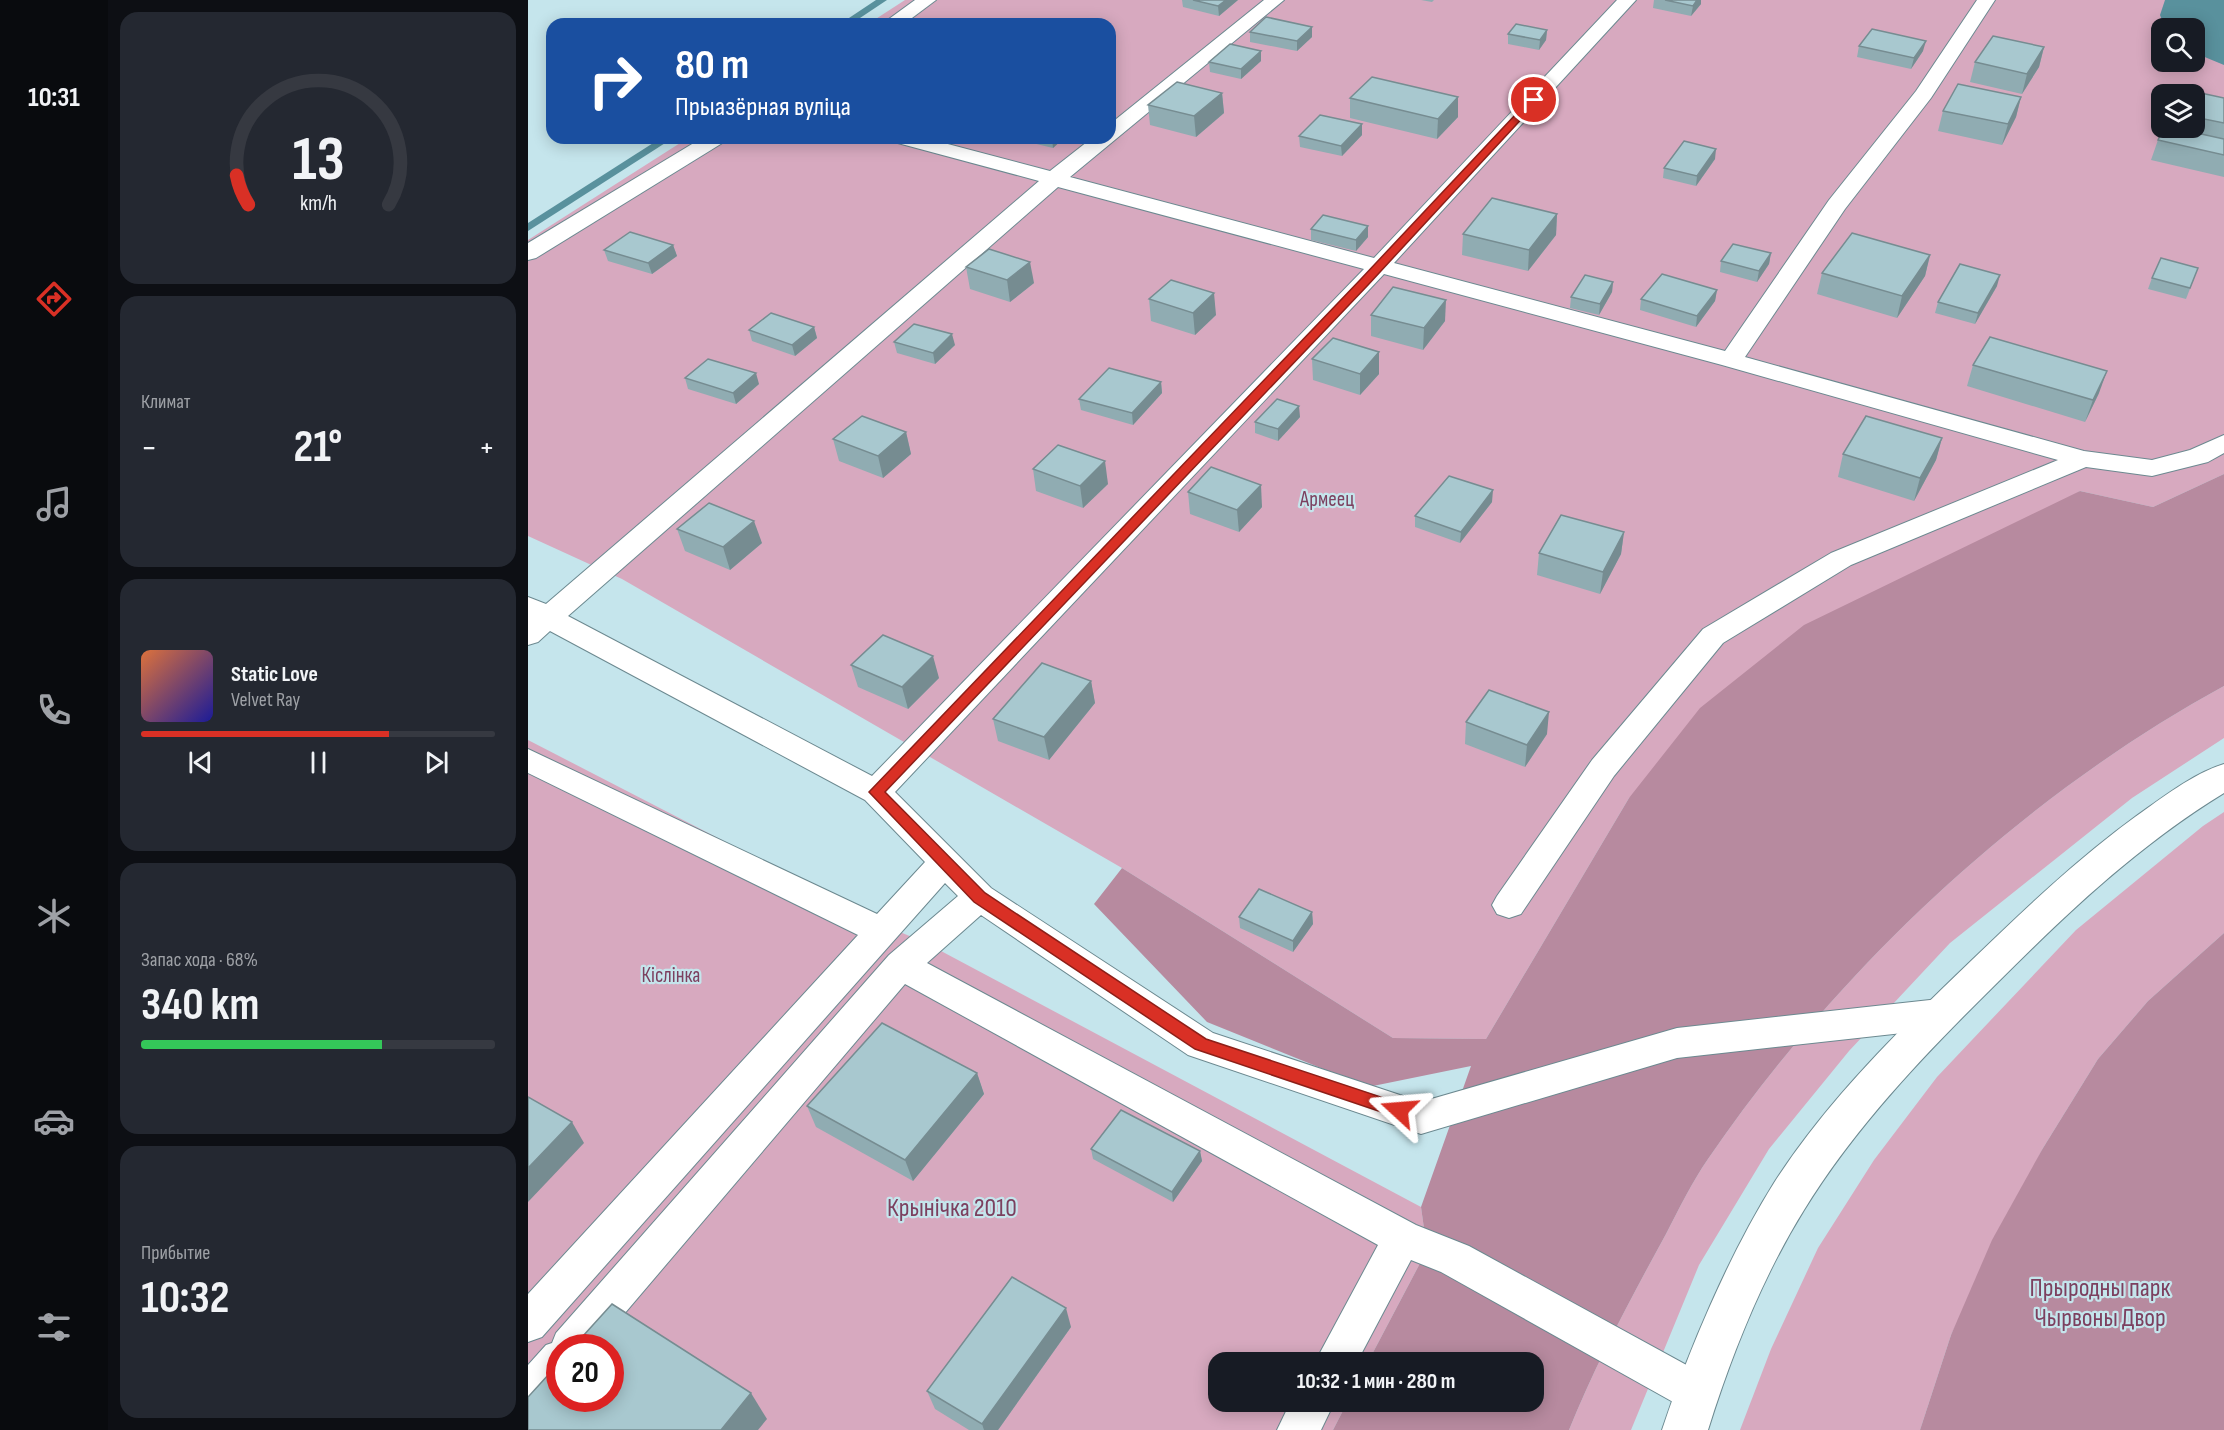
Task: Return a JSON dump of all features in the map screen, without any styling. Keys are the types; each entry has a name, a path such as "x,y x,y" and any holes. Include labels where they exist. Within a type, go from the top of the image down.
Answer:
{"street":[{"path":"1685,1430 1696,1393 1738,1293 1792,1192 1866,1096 1939,1014 2080,878 2174,805 2224,777"}],"lane":[{"path":"900,18 927,0"},
{"path":"1116,129 1275,0"},
{"path":"876,792 1380,265 1627,0"},
{"path":"1731,360 1837,205 1924,94 1986,0"},
{"path":"528,253 707,144"},
{"path":"923,144 1731,360 2083,459 2152,468 2199,456 2224,443"},
{"path":"1098,144 535,620 876,792 979,897 1201,1044 1421,1118 1677,1043 1939,1014"},
{"path":"2199,456 2224,466"},
{"path":"1509,905 1603,768 1713,636 1841,559 2083,459"},
{"path":"528,760 883,932"},
{"path":"528,1323 944,863"},
{"path":"581,1334 901,965 979,897"},
{"path":"901,965 1402,1238 1455,1259 1696,1393"},
{"path":"1340,1352 1402,1238"},
{"path":"528,1395 546,1375"},
{"path":"1298,1430 1308,1412"}],"green space":[{"name":"Армеец","path":"905,0 2224,0 2224,474 2153,507 2080,491 1629,798 1486,1039 1393,1038 1122,868 622,579 528,536 528,240 679,144 1116,144 1116,18 877,18"},
{"path":"2224,474 2224,686 2149,730 2076,780 2006,834 1939,893 1875,955 1815,1021 1759,1089 1697,1177 1614,1331 1569,1430 1333,1430 1342,1412 1544,1412 1544,1352 1373,1352 1427,1250 1421,1207 1471,1066 1368,1087 1207,1022 1094,904 1122,868 1393,1038 1486,1039 1629,798 1700,708 1804,625 2080,491 2153,507"},
{"path":"2224,686 2224,738 2132,798 1950,943 1849,1051 1769,1149 1699,1265 1631,1430 1569,1430 1614,1331 1697,1177 1759,1089 1815,1021 1875,955 1939,893 2006,834 2076,780 2149,730"},
{"name":"Крынічка 2010","path":"528,740 900,932 926,943 1421,1207 1427,1250 1373,1352 1208,1352 1208,1412 1342,1412 1333,1430 528,1430"},
{"path":"2224,812 2224,933 2148,1001 2098,1059 2043,1148 1951,1335 1920,1430 1740,1430 1771,1349 1818,1248 1874,1160 1937,1077 2076,930 2203,826"},
{"name":"Прыродны парк Чырвоны Двор","path":"2224,933 2224,1430 1920,1430 1951,1335 1992,1240 2043,1148 2098,1059 2148,1001"}],"water":[{"path":"2165,0 2224,0 2224,65 2205,57 2205,18 2161,18"}],"building":[{"path":"1193,0 1226,0 1218,6"},
{"path":"1665,0 1697,0 1693,6"},
{"path":"1266,17 1312,27 1297,41 1250,32"},
{"path":"1516,24 1547,30 1540,40 1508,34"},
{"path":"1872,29 1926,41 1914,58 1859,46"},
{"path":"1993,36 2044,47 2027,74 1975,62"},
{"path":"1230,44 1261,51 1241,69 1209,62"},
{"path":"1372,77 1458,97 1438,119 1350,98"},
{"path":"1177,82 1222,93 1194,116 1148,105"},
{"path":"1958,84 2021,97 2008,124 1943,111"},
{"path":"2205,94 2224,98 2224,123 2205,119"},
{"path":"1320,115 1362,124 1341,146 1299,136"},
{"path":"2205,135 2224,139 2224,155 2158,140 2159,138 2205,138"},
{"path":"1684,141 1716,149 1697,176 1664,168"},
{"path":"1492,198 1557,214 1529,250 1463,234"},
{"path":"1323,215 1368,226 1356,240 1311,229"},
{"path":"630,232 673,245 648,263 604,250"},
{"path":"1852,233 1930,255 1902,296 1822,273"},
{"path":"1733,244 1771,253 1759,271 1721,261"},
{"path":"989,249 1030,262 1007,280 966,267"},
{"path":"2161,258 2198,268 2190,288 2152,278"},
{"path":"1960,264 2000,275 1978,313 1938,302"},
{"path":"1662,274 1717,290 1697,316 1641,299"},
{"path":"1585,275 1613,282 1600,304 1571,297"},
{"path":"1171,280 1214,293 1193,313 1149,299"},
{"path":"1393,287 1446,300 1424,328 1371,315"},
{"path":"771,313 814,327 792,345 749,330"},
{"path":"914,324 952,334 933,353 894,342"},
{"path":"1990,337 2107,371 2093,400 1973,365"},
{"path":"1333,338 1379,352 1360,374 1312,359"},
{"path":"708,359 756,373 733,393 685,378"},
{"path":"1109,368 1161,382 1132,413 1079,399"},
{"path":"1277,399 1299,406 1278,429 1255,422"},
{"path":"862,416 906,432 878,456 833,439"},
{"path":"1866,416 1942,438 1920,478 1843,454"},
{"path":"1058,445 1105,461 1080,486 1033,469"},
{"path":"1211,467 1261,485 1237,510 1188,492"},
{"path":"1449,476 1493,490 1461,532 1415,516"},
{"path":"709,503 754,521 723,547 677,529"},
{"path":"1561,515 1624,532 1603,572 1539,553"},
{"path":"883,635 933,656 902,687 851,665"},
{"path":"1042,663 1091,681 1044,737 993,719"},
{"path":"1489,690 1549,712 1527,745 1466,722"},
{"path":"1259,889 1312,912 1293,941 1239,917"},
{"path":"882,1023 977,1073 905,1160 807,1106"},
{"path":"528,1097 572,1122 528,1168"},
{"path":"1121,1110 1200,1151 1172,1192 1091,1149"},
{"path":"1012,1277 1066,1308 982,1424 927,1391"},
{"path":"612,1304 751,1393 721,1430 528,1430 528,1397 546,1377 546,1412 624,1412 624,1334 585,1334"}],"waterway":[{"path":"854,18 882,0"},
{"path":"528,228 659,144"}],"route":[{"path":"1399,1110 1201,1044 979,897 876,792 1364,282 1534,100"}],"park label":[{"name":"Кіслінка","path":"671,975"}]}
